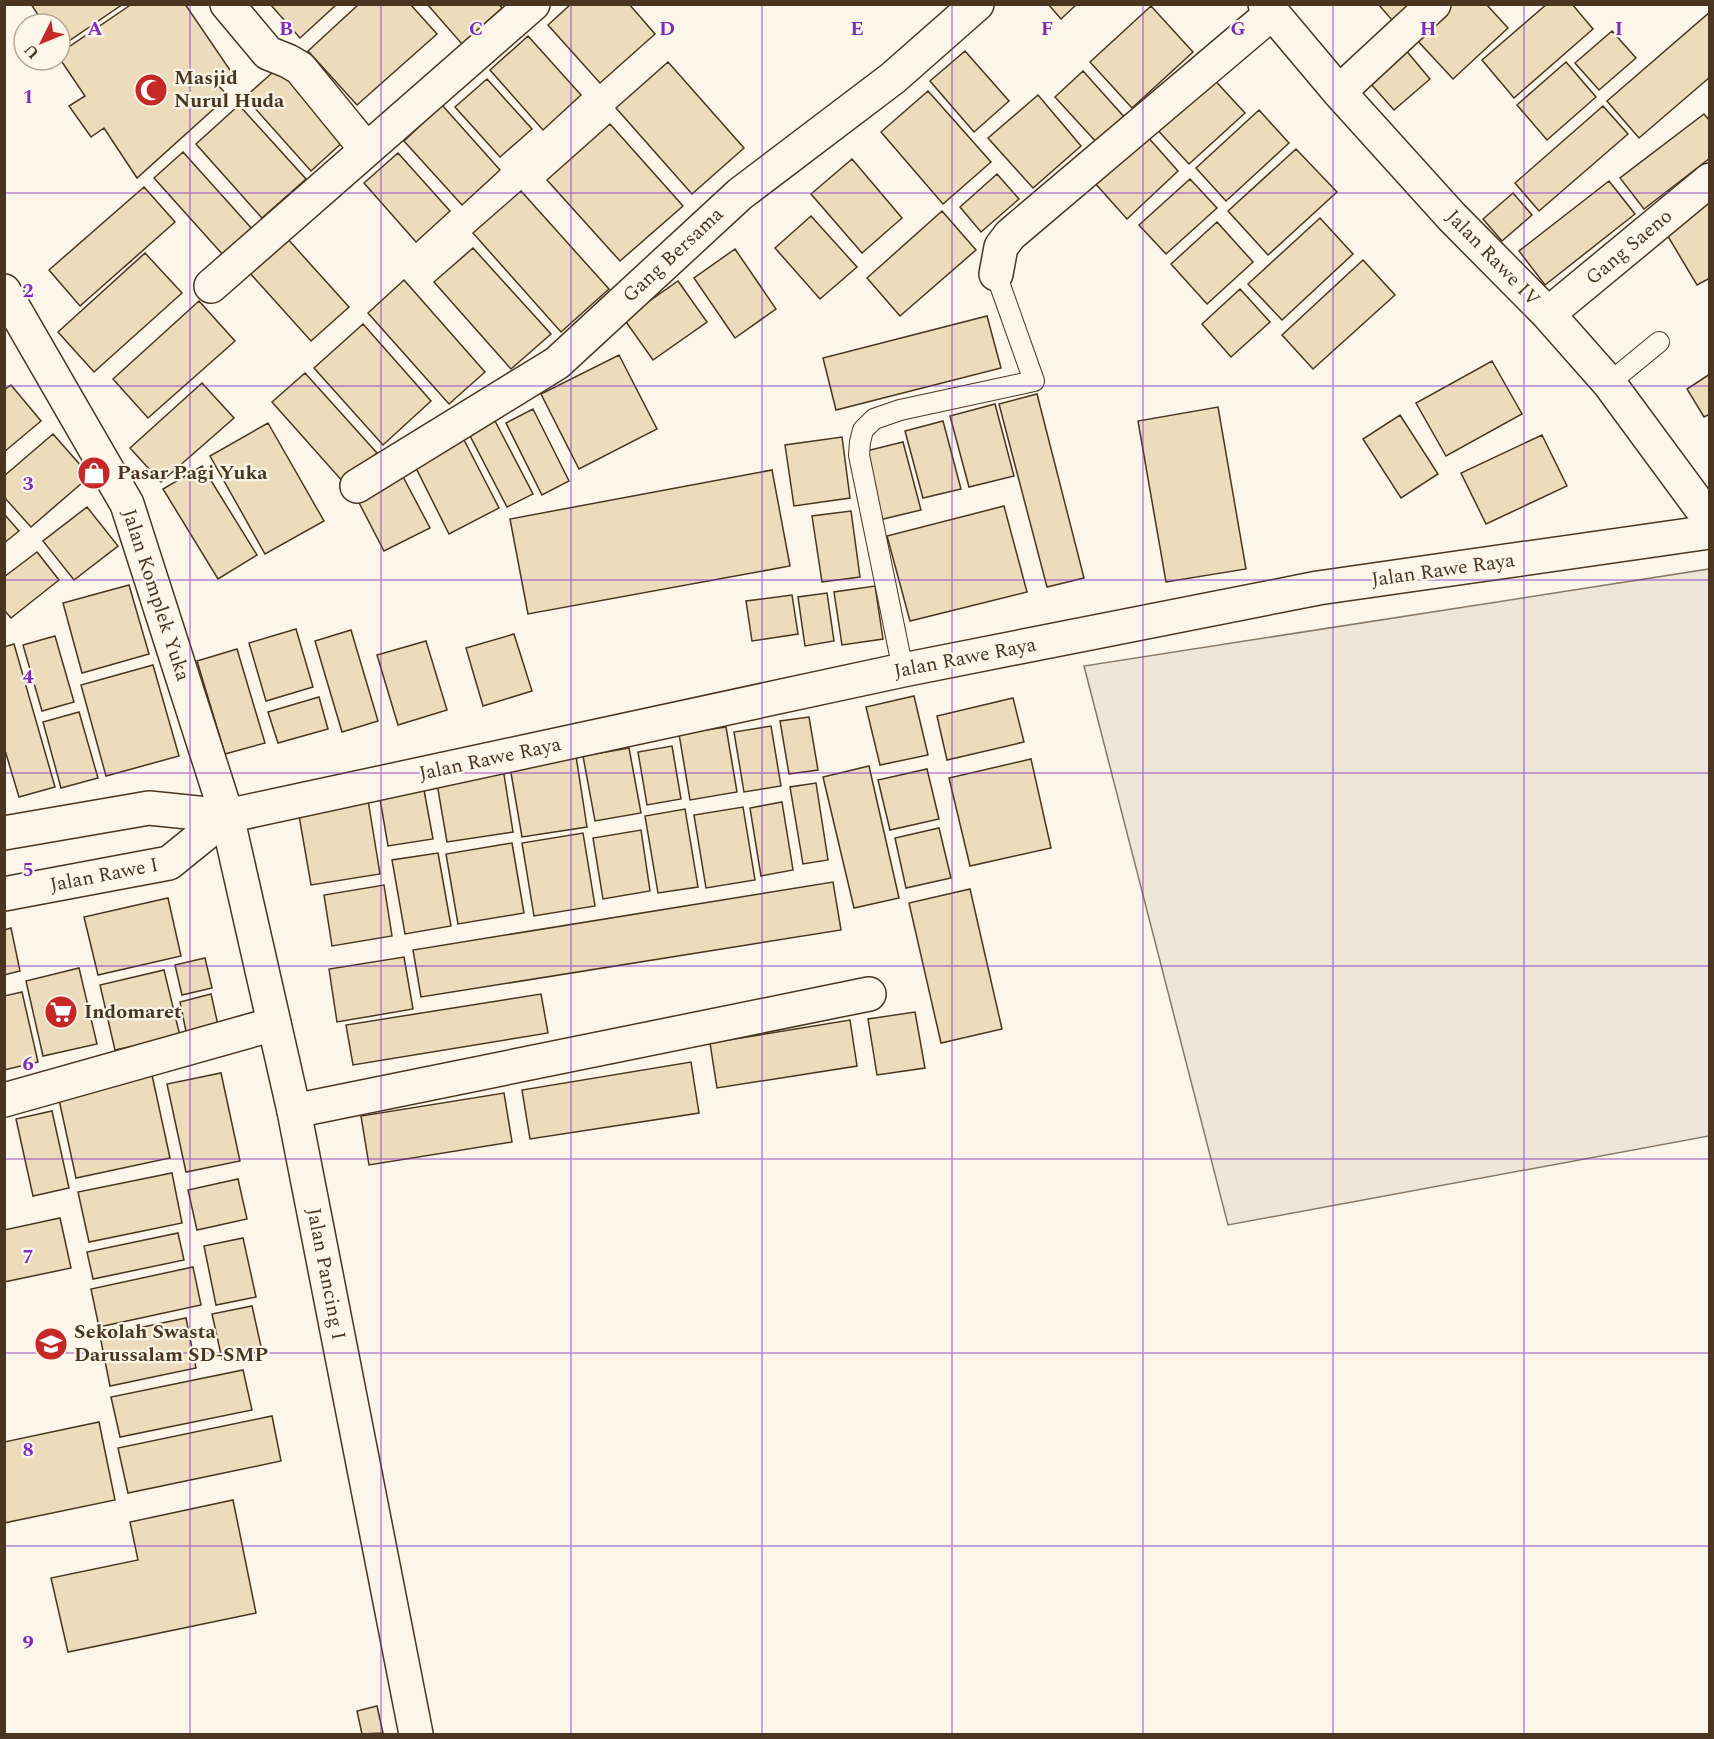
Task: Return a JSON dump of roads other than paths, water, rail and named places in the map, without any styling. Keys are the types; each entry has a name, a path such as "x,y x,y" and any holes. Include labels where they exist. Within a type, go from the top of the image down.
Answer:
{"street":[{"path":"227,4 268,53 300,68 366,149"},
{"path":"211,286 533,4"},
{"name":"Gang Bersama","path":"357,486 557,363 740,194 893,78 977,4"},
{"path":"1339,92 1434,4"},
{"path":"996,274 1000,248 1010,235 1269,9"},
{"name":"Jalan Rawe IV","path":"1269,9 1339,92 1452,216 1548,314 1609,382 1710,520"},
{"name":"Gang Saeno","path":"1548,314 1710,180"},
{"name":"Jalan Komplek Yuka","path":"4,291 127,504 227,816"},
{"name":"Jalan Rawe Raya","path":"227,816 903,670 1318,588 1710,532"},
{"path":"4,833 149,808 227,816"},
{"name":"Jalan Rawe I","path":"4,894 169,863 227,816"},
{"name":"Jalan Pancing I","path":"227,816 294,1111 417,1734"},
{"path":"294,1111 869,994"},
{"path":"4,1100 274,1024"}],"lane":[{"path":"903,670 859,455 862,430 874,419 900,410 1034,381 996,274"},
{"path":"1609,382 1659,342"}],"place":[{"name":"Masjid Nurul Huda","path":"151,90"},
{"name":"Pasar Pagi Yuka","path":"94,473"},
{"name":"Indomaret","path":"61,1012"},
{"name":"Sekolah Swasta Darussalam SD-SMP","path":"51,1344"}]}
